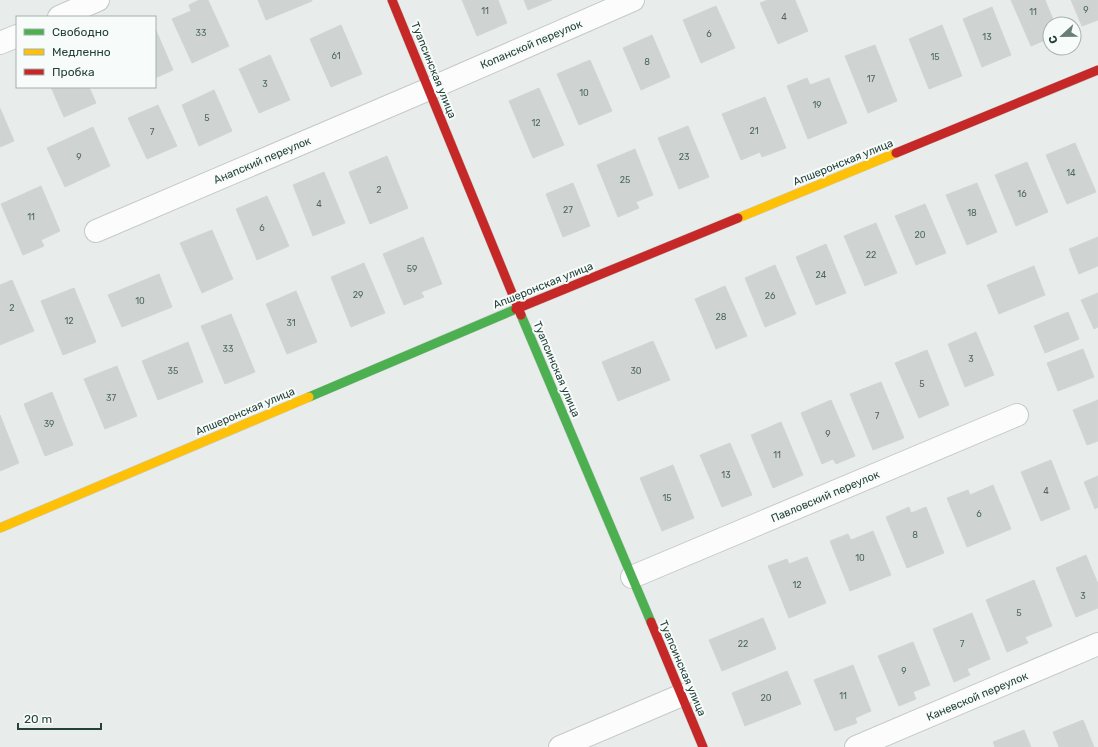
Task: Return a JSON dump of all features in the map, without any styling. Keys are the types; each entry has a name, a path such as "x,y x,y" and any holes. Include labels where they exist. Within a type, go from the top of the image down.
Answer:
{"street":[{"path":"61,16 98,0"},
{"name":"Туапсинская улица","path":"392,0 518,308 703,747"},
{"name":"Копанской переулок","path":"429,89 633,0"},
{"path":"0,43 16,36"},
{"name":"Апшеронская улица","path":"0,528 518,308 1098,70"},
{"name":"Анапский переулок","path":"96,231 429,89"},
{"name":"Павловский переулок","path":"632,577 1017,415"},
{"name":"Каневской переулок","path":"856,747 1098,644"},
{"path":"560,747 682,696"}],"building":[{"path":"199,0 208,0 229,46 192,63 172,19 191,11 189,5"},
{"path":"258,0 312,0 312,1 266,20"},
{"path":"462,0 498,0 507,23 477,36"},
{"path":"524,0 552,0 528,10"},
{"path":"768,0 795,0 808,31 778,44 760,3"},
{"path":"1011,0 1045,0 1052,16 1042,16 1042,41 1031,46"},
{"path":"1071,0 1098,0 1098,20 1082,26 1082,16 1078,16"},
{"path":"716,6 735,48 701,63 683,20"},
{"path":"992,7 1011,55 982,67 963,19"},
{"path":"341,25 362,74 331,87 310,39"},
{"path":"942,25 962,76 929,89 909,39"},
{"path":"156,30 173,70 156,78"},
{"path":"652,35 670,77 641,90 623,48"},
{"path":"875,45 897,101 868,113 845,56"},
{"path":"270,55 290,100 259,113 239,69"},
{"path":"590,60 612,111 579,125 557,74"},
{"path":"807,78 810,85 829,78 847,123 808,139 787,86"},
{"path":"51,88 89,88 96,103 64,117"},
{"path":"539,88 564,145 533,158 509,101"},
{"path":"214,90 232,131 199,146 182,105"},
{"path":"765,97 786,148 762,157 760,152 741,160 722,114"},
{"path":"158,105 177,146 147,159 128,118"},
{"path":"0,108 14,141 0,147"},
{"path":"688,126 709,177 679,189 658,138"},
{"path":"93,127 110,166 65,187 47,148"},
{"path":"1075,143 1096,192 1067,204 1046,155"},
{"path":"635,149 653,195 636,202 639,208 618,217 597,165"},
{"path":"387,156 408,208 370,224 349,172"},
{"path":"1027,162 1048,212 1016,226 995,175"},
{"path":"324,172 345,223 313,236 293,185"},
{"path":"573,183 590,226 563,237 546,194"},
{"path":"977,183 997,232 967,245 946,195"},
{"path":"41,186 60,231 41,240 44,246 23,255 1,204"},
{"path":"267,196 289,246 257,260 236,209"},
{"path":"925,204 946,253 916,265 895,216"},
{"path":"876,223 897,273 865,286 844,236"},
{"path":"212,230 233,279 202,293 180,243"},
{"path":"423,237 442,284 421,292 424,297 404,305 383,254"},
{"path":"1098,237 1098,266 1079,274 1069,249"},
{"path":"826,244 846,293 816,305 796,257"},
{"path":"364,263 385,313 351,327 331,277"},
{"path":"775,265 796,314 765,327 745,278"},
{"path":"1034,266 1045,295 999,314 987,285"},
{"path":"159,274 172,307 122,327 108,295"},
{"path":"12,280 34,331 0,345 0,285"},
{"path":"725,286 747,336 716,349 695,299"},
{"path":"74,288 96,342 63,355 41,301"},
{"path":"296,291 317,342 287,354 266,304"},
{"path":"1098,293 1098,327 1094,329 1081,300"},
{"path":"1068,312 1079,339 1045,353 1034,326"},
{"path":"231,314 255,372 225,384 201,326"},
{"path":"976,332 994,375 965,387 948,344"},
{"path":"653,341 670,380 618,401 602,362"},
{"path":"188,342 203,382 158,400 142,361"},
{"path":"1083,349 1094,377 1058,391 1047,363"},
{"path":"927,350 949,405 919,418 895,363"},
{"path":"117,366 137,416 105,429 84,379"},
{"path":"881,382 904,438 873,450 850,394"},
{"path":"52,392 73,445 45,456 24,404"},
{"path":"831,400 855,456 836,464 833,459 822,464 801,413"},
{"path":"1098,400 1098,441 1087,445 1073,410"},
{"path":"0,415 19,463 0,471"},
{"path":"781,422 803,475 773,488 751,435"},
{"path":"730,443 752,495 722,507 700,455"},
{"path":"1051,460 1070,509 1041,521 1021,472"},
{"path":"673,465 694,518 662,531 640,478"},
{"path":"1098,476 1098,507 1095,509 1084,482"},
{"path":"993,485 1011,529 967,547 947,498 968,490 970,495"},
{"path":"909,507 911,513 926,507 944,553 907,568 886,517"},
{"path":"873,531 891,575 850,591 830,541 848,534 851,540"},
{"path":"1086,555 1098,584 1098,608 1076,617 1056,568"},
{"path":"807,557 826,603 789,618 768,566 787,559 789,564"},
{"path":"1034,580 1052,626 1025,637 1028,643 1007,652 986,600"},
{"path":"972,613 990,659 967,669 970,675 954,682 933,629"},
{"path":"763,618 776,649 722,671 709,640"},
{"path":"913,642 930,685 913,692 916,699 899,706 878,656"},
{"path":"853,665 871,711 855,718 857,723 835,731 814,680"},
{"path":"787,671 801,704 745,726 732,693"},
{"path":"1083,720 1094,747 1059,747 1053,732"},
{"path":"1024,730 1031,747 995,747 993,742"}],"traffic: fast":[{"path":"309,397 516,309"},
{"path":"521,315 651,622"}],"traffic: slow":[{"path":"738,218 896,153"},
{"path":"0,528 309,397"}],"traffic: jam":[{"path":"392,0 521,315"},
{"path":"896,153 1098,70"},
{"path":"516,309 738,218"},
{"path":"651,622 703,747"}]}
